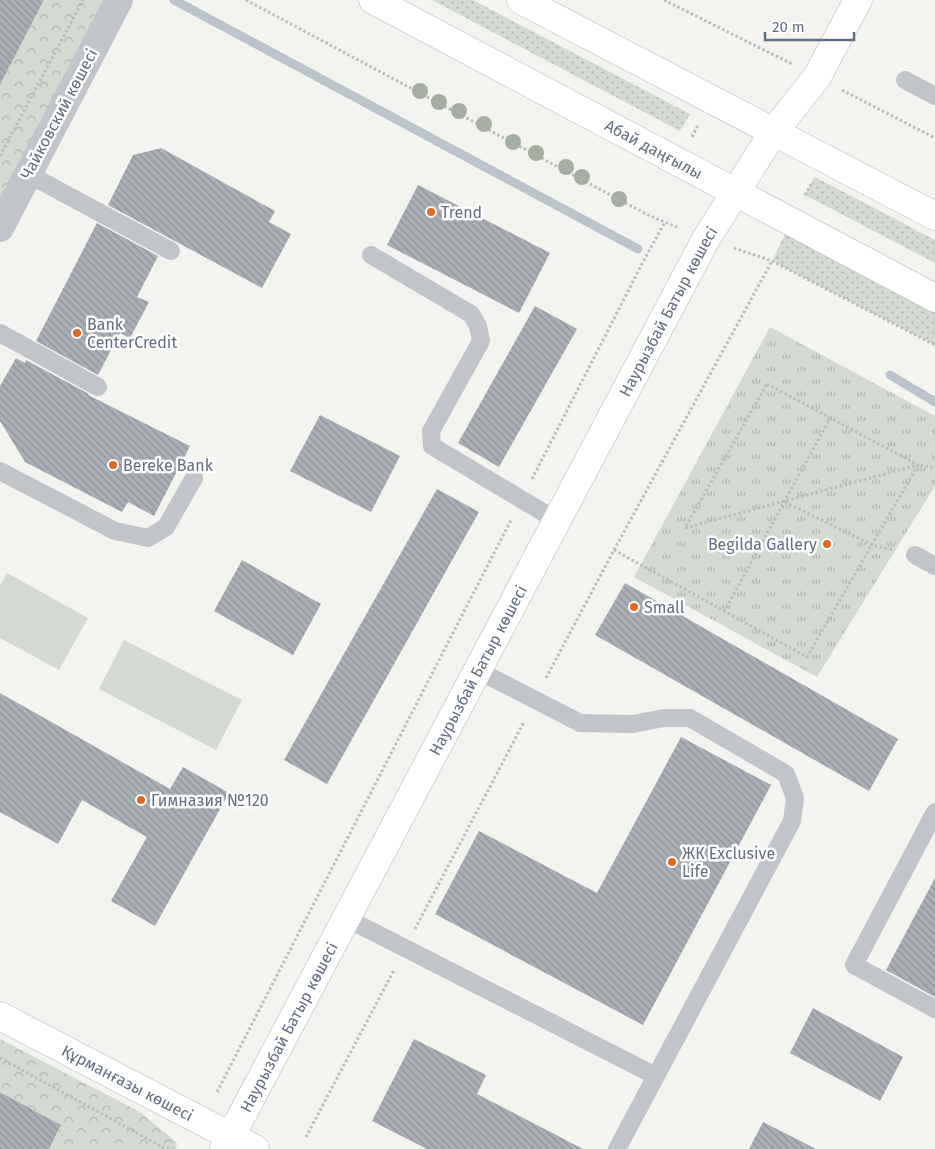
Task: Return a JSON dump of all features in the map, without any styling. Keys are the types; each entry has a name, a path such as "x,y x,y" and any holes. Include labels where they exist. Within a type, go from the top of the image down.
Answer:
{"main road":[{"name":"Абай даңғылы","path":"373,0 935,298"},
{"path":"522,0 935,216"},
{"path":"735,192 774,131 817,77 858,0"},
{"name":"Наурызбай Батыр көшесі","path":"228,1143 556,520 706,239 735,192"},
{"name":"Құрманғазы көшесі","path":"0,1016 228,1143 255,1149"}],"street":[{"name":"Чайковский көшесі","path":"0,228 119,0"}],"lane":[{"path":"906,80 935,96"},
{"path":"28,174 172,251"},
{"path":"371,255 471,314 478,326 481,341 431,431 432,446 556,520"},
{"path":"0,333 98,387"},
{"path":"0,471 115,531 148,538 166,527 194,478"},
{"path":"915,555 935,566"},
{"path":"477,670 580,723 633,724 664,718 690,718 786,774 796,798 792,821 617,1149"},
{"path":"935,812 854,966 935,1009"},
{"path":"346,918 656,1076"}],"path":[{"path":"0,156 83,0"},
{"path":"246,0 648,215 665,222 531,480"},
{"path":"692,137 701,120"},
{"path":"772,261 935,345"},
{"path":"918,464 685,528 767,384 918,464 935,468"},
{"path":"724,612 830,418"},
{"path":"614,550 807,658 918,464"},
{"path":"784,501 872,545"},
{"path":"218,1092 513,515"},
{"path":"0,1058 164,1149 175,1149"}],"green space":[{"path":"44,0 119,0 0,228 0,85"},
{"path":"432,0 473,0 690,114 680,131"},
{"path":"815,177 935,240 935,263 805,195"},
{"path":"791,222 935,298 935,345 772,261"},
{"path":"770,327 935,416 935,486 817,677 634,577"},
{"path":"7,573 88,618 59,670 0,638 0,586"},
{"path":"124,640 242,700 216,750 99,689"},
{"path":"0,1039 140,1112 177,1143 176,1149 49,1149 61,1125 0,1092"}],"building":[{"path":"0,0 44,0 0,85"},
{"path":"161,148 275,211 269,222 291,234 262,288 108,205 133,155"},
{"path":"418,185 550,253 519,313 387,245"},
{"path":"97,223 158,256 137,297 149,302 130,338 120,333 98,375 36,341"},
{"path":"535,306 577,329 499,467 458,443"},
{"path":"16,358 25,363 26,360 88,395 190,446 154,516 128,502 122,512 25,462 0,421 0,386"},
{"path":"320,415 400,456 371,512 290,471"},
{"path":"437,489 479,512 327,784 284,760"},
{"path":"242,560 321,604 293,655 214,611"},
{"path":"625,583 898,739 869,791 595,635"},
{"path":"0,693 170,789 183,767 229,793 155,926 111,901 147,837 82,800 58,844 0,812"},
{"name":"ЖК Exclusive Life","path":"681,737 771,785 643,1025 435,914 479,831 597,893"},
{"path":"935,878 935,997 886,970"},
{"path":"813,1008 903,1057 880,1101 790,1053"},
{"path":"414,1039 486,1075 477,1094 583,1149 427,1149 372,1121"},
{"path":"0,1092 61,1125 49,1149 0,1149"},
{"path":"763,1122 816,1149 749,1149"}],"waterway":[{"path":"174,0 638,249"},
{"path":"890,375 935,402"}],"place":[{"name":"Trend","path":"431,212"},
{"name":"Bank CenterCredit","path":"77,333"},
{"name":"Bereke Bank","path":"113,465"},
{"name":"Begilda Gallery","path":"827,544"},
{"name":"Small","path":"634,607"},
{"name":"Гимназия №120","path":"141,800"},
{"name":"ЖК Exclusive Life","path":"672,862"}]}
